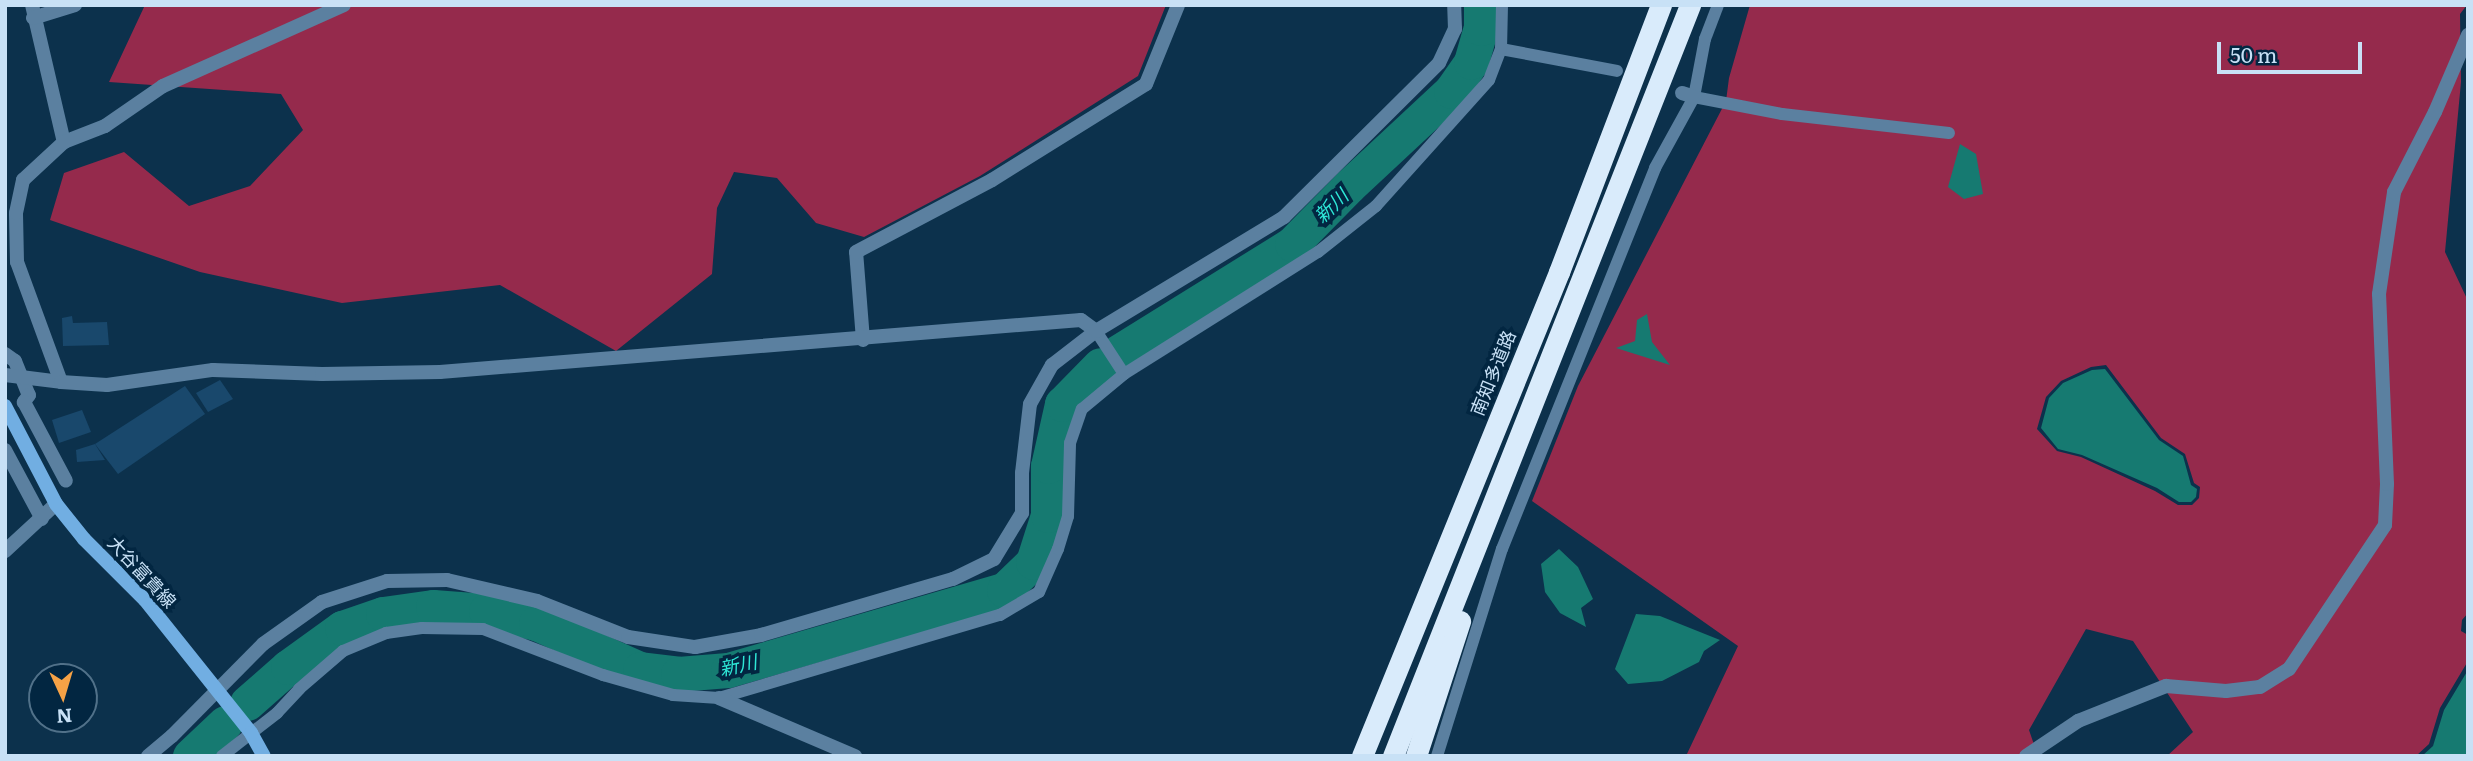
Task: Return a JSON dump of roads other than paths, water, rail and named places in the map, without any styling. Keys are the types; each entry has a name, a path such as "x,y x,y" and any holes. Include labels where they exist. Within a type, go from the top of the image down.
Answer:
{"highway":[{"name":"南知多道路","path":"1362,756 1559,272 1661,5"},
{"path":"1393,756 1569,317 1690,5"},
{"path":"1416,756 1473,580 1470,561"}],"main road":[{"name":"大谷富貴線","path":"7,415 56,504 85,539 145,600 251,733 264,756"}],"street":[{"path":"64,142 33,11 75,5"},
{"path":"61,382 17,262 16,213 23,180 64,142 105,126 163,86 344,5"},
{"path":"863,340 856,252 992,180 1146,84 1178,5"},
{"path":"148,756 172,736 263,645 322,602 387,581 447,580 537,601 628,637 695,647 761,635 953,579 994,559 1022,513 1022,472 1030,404 1052,365 1096,331 1284,217 1439,63 1455,29 1454,5"},
{"path":"2026,756 2078,721 2166,686 2199,686 2226,691 2260,687 2289,669 2385,525 2388,484 2379,294 2394,192 2435,112 2468,35"},
{"path":"13,376 107,385 213,370 322,374 440,372 863,340 1081,320 1096,331"},
{"path":"5,354 15,361 13,376 29,395 24,402 66,481"},
{"path":"7,415 31,418"},
{"path":"5,450 42,519"},
{"path":"5,551 56,504"},
{"path":"719,698 855,756"}],"lane":[{"path":"222,756 343,651 386,633 422,628 483,629 615,678 673,695 719,698 1000,615 1039,592 1058,549 1068,516 1070,443 1082,409 1124,374 1318,252 1376,206 1489,80 1501,49 1502,5"},
{"path":"1437,756 1502,548 1655,168 1688,95 1718,5"},
{"path":"1501,49 1617,71"},
{"path":"1688,95 1782,114 1950,133"},
{"path":"1096,331 1124,374"}],"waterway":[{"name":"新川","path":"1118,352 1292,244 1349,186 1451,91 1471,62 1481,28 1481,5"},
{"name":"新川","path":"247,703 288,667 342,628 383,614 433,607 486,611 536,623 640,669 678,674 728,670 1004,590 1033,562 1048,515 1048,466 1062,404 1100,365"},
{"name":"新川","path":"190,756 225,723"}]}
